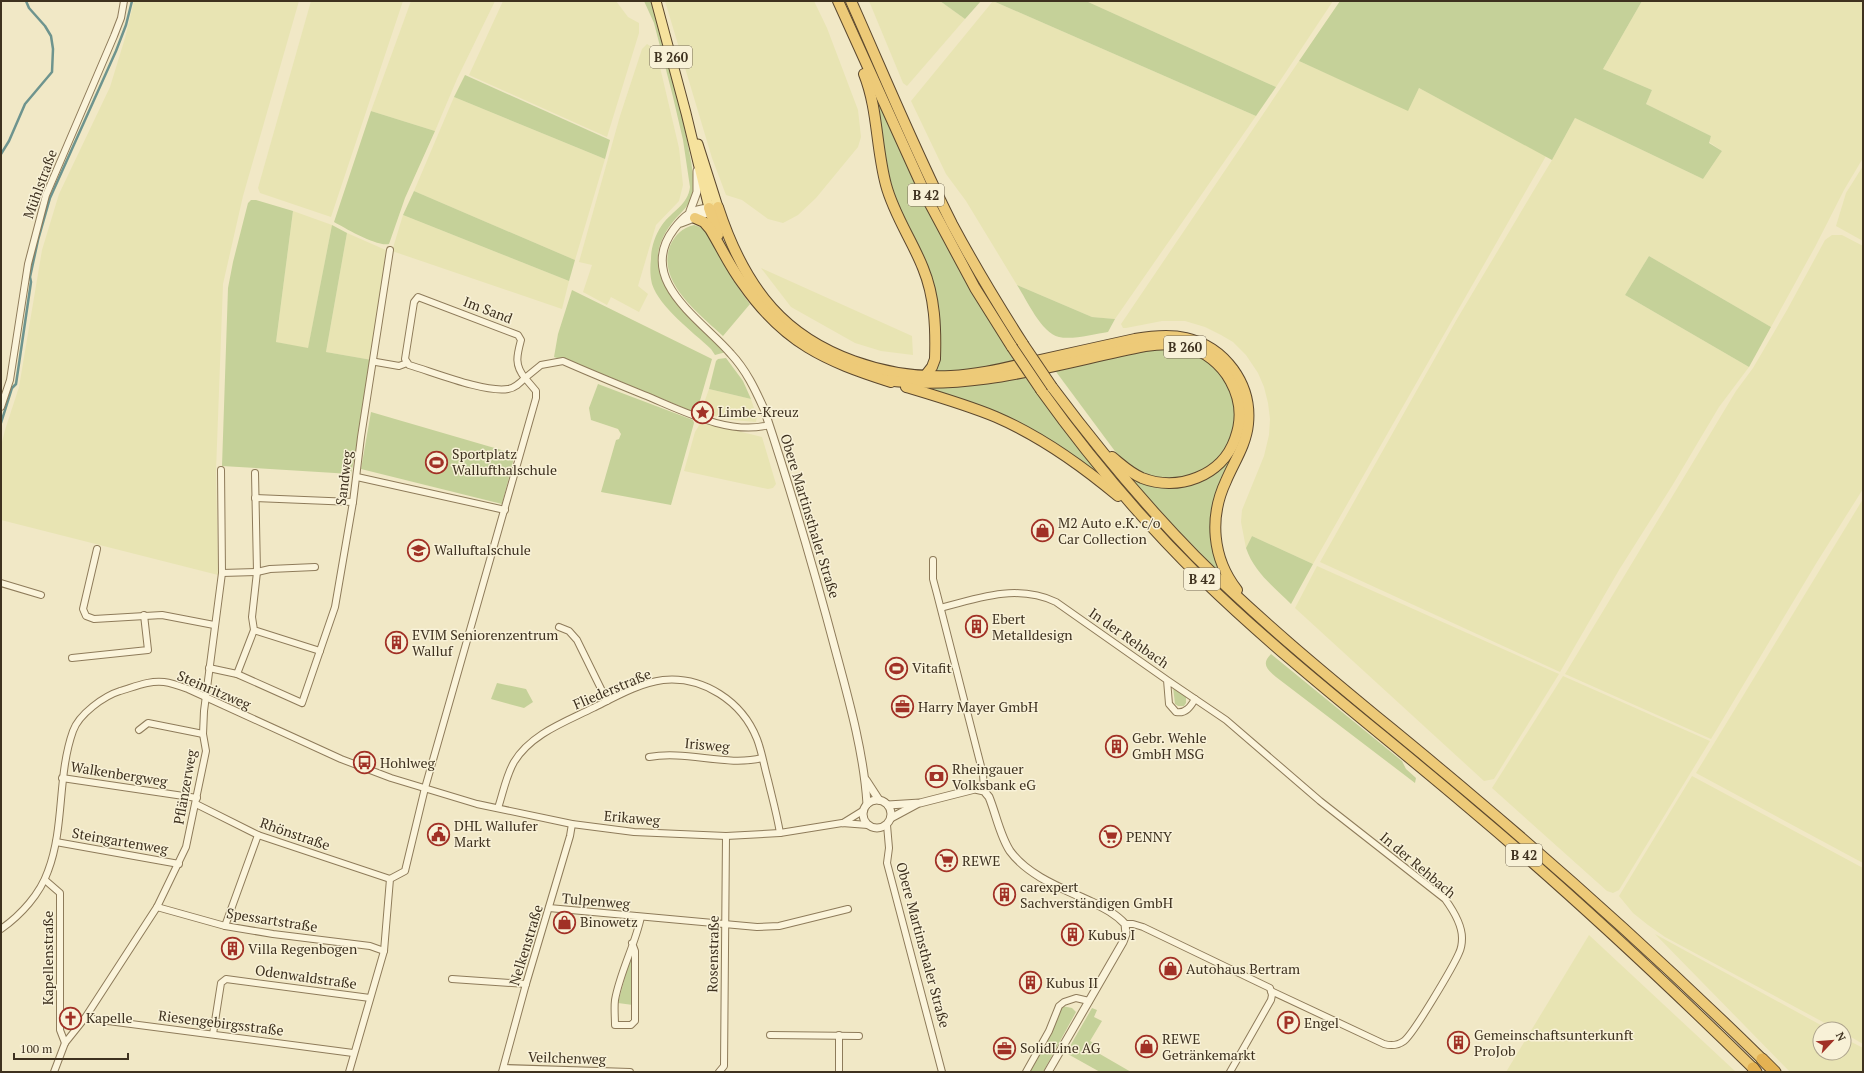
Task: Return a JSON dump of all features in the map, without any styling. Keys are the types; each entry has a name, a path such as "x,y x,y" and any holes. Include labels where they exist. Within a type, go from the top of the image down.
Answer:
{"highway":[{"name":"B 42","path":"838,1 930,204 975,288 1041,390 1102,470 1146,521 1202,579 1284,653 1516,848 1647,966 1754,1070"},
{"name":"B 42","path":"850,1 919,157 953,225 985,282 1023,344 1052,387 1128,484 1173,533 1220,580 1289,642 1573,882 1650,951 1762,1059"},
{"path":"853,36 854,50 868,86 872,102 886,186 895,211 923,267 931,296 935,359 932,367 924,376"},
{"name":"B 260","path":"712,209 739,261 772,308 787,322 820,345 854,361 889,371 924,376 952,376 986,372 1135,339 1156,336 1178,336 1191,339 1204,344 1219,354 1232,367 1241,382 1247,399 1248,416 1246,434 1242,447 1219,497 1216,515 1216,543 1221,562 1229,579 1240,594 1262,614 1270,625"},
{"name":"B 260","path":"712,209 731,266 753,299 766,314 791,337 814,353 834,363 886,380 928,384 968,382 1006,376 1145,346 1169,344 1193,349 1214,360 1230,379 1238,400 1239,424 1235,439 1229,452 1208,472 1197,478 1183,482 1156,482 1135,474 1110,455 1086,432"},
{"path":"693,215 704,222 710,229 731,266"},
{"path":"886,380 963,404 1030,434 1088,472 1146,521"},
{"path":"1762,1059 1775,1072"}],"main road":[{"name":"B 260","path":"656,1 686,113 698,166 712,209"},
{"name":"B 260","path":"686,113 695,136 712,209"}],"street":[{"name":"Mühlstraße","path":"1,407 10,380 28,264 46,195 114,36 121,18 124,1"},
{"name":"B 260","path":"693,215 698,166"},
{"name":"Obere Martinsthaler Straße","path":"712,209 693,215 679,224 670,235 664,249 663,272 672,293 741,366 757,392 769,425 819,588 842,676 866,780 866,807"},
{"name":"Sandweg","path":"237,674 302,703 335,607 357,477 361,437 390,250"},
{"name":"Im Sand","path":"407,363 405,359 414,302 416,299 422,298 518,335 521,340 516,357 520,371 525,378"},
{"path":"376,362 399,366 407,363 482,387 510,389 519,384 541,365 563,361 698,417 743,427 752,428 769,425"},
{"path":"349,1072 353,1053 384,951 390,879 405,871 425,788 537,394 534,386 525,378"},
{"name":"Pflänzerweg","path":"54,1072 64,1042 85,1018 157,907 186,847 206,751 203,734 206,697 214,625 222,574 221,470"},
{"path":"209,668 237,674 254,630 252,617 257,572 255,473"},
{"path":"357,477 504,510"},
{"path":"255,498 353,502"},
{"path":"97,549 83,609 86,616 94,619 144,615 174,616 214,625"},
{"path":"933,560 934,579 983,774 984,791 989,797 1009,849 1028,869 1118,916 1125,924 1126,934 1123,942 1048,1072"},
{"path":"222,574 257,572 270,569 315,567"},
{"path":"1,583 41,595"},
{"name":"In der Rehbach","path":"942,608 978,597 1023,592 1041,596 1056,602 1226,720 1320,802 1442,896 1453,911 1462,937 1460,952 1408,1036 1397,1045 1390,1046 1272,991 1267,985 1143,927 1133,924 1125,924"},
{"path":"72,658 148,650 144,615"},
{"path":"559,627 569,631 577,640 607,700"},
{"path":"254,630 320,651"},
{"name":"Fliederstraße","path":"498,808 506,780 514,762 530,744 540,736 607,700 641,686 663,680 684,681 706,686 724,697 744,716 757,738 780,833"},
{"name":"In der Rehbach","path":"1167,680 1169,704 1176,712 1183,712 1187,710 1195,699"},
{"name":"Steinritzweg","path":"1,929 22,911 45,880 56,842 62,778 73,730 77,723 92,707 110,694 140,684 164,682 188,689 341,759 391,778 425,788"},
{"path":"139,730 148,722 203,734"},
{"name":"Irisweg","path":"649,757 667,754 748,761 762,758"},
{"name":"Walkenbergweg","path":"62,778 196,801"},
{"name":"Obere Martinsthaler Straße","path":"866,780 879,800"},
{"name":"Erikaweg","path":"425,788 477,804 572,824 634,832 726,836 780,833 842,823 868,825"},
{"path":"888,804 891,811 891,818 887,825 875,828 868,825 864,818 866,807 873,801 879,800 888,804 920,803 975,789 984,791"},
{"name":"Rhönstraße","path":"196,801 258,835 390,879"},
{"path":"891,818 920,803"},
{"name":"Erikaweg","path":"842,823 866,807"},
{"name":"Nelkenstraße","path":"503,1070 526,984 570,836 572,824"},
{"name":"Obere Martinsthaler Straße","path":"887,825 889,848 887,863 942,1072"},
{"path":"225,926 258,835"},
{"name":"Rosenstraße","path":"720,1072 724,1066 726,836"},
{"name":"Steingartenweg","path":"56,842 179,864"},
{"name":"Kapellenstraße","path":"45,880 60,893 60,1030 64,1042"},
{"name":"Spessartstraße","path":"157,907 225,926 273,934 370,946 384,951"},
{"name":"Tulpenweg","path":"549,908 756,927 779,926 848,909"},
{"name":"Tulpenweg","path":"632,943 635,951 635,1022 631,1025 615,1025 615,1000 632,943 641,917"},
{"name":"Odenwaldstraße","path":"213,1034 221,983 226,979 370,998"},
{"path":"452,979 526,984"},
{"path":"1230,1072 1271,1000 1272,991"},
{"path":"1026,1072 1049,1031 1059,1006 1064,1002 1076,998 1089,1001"},
{"name":"Riesengebirgsstraße","path":"85,1018 353,1053"},
{"path":"770,1035 858,1036"},
{"path":"839,1035 839,1072"},
{"name":"Veilchenweg","path":"503,1070 630,1072"}],"shaded area":[{"path":"134,1 299,1 243,196 223,284 216,471 218,575 1,520 1,446 19,387 42,250 59,194 110,87 125,38"},
{"path":"311,1 403,1 331,217 260,193 258,188"},
{"path":"411,1 495,1 457,79 435,131 371,111"},
{"path":"503,1 616,1 628,17 639,23 639,33 607,137 469,75"},
{"path":"665,1 814,1 827,28 858,110 861,137 858,147 816,198 798,215 783,223 768,219 742,200 726,195 712,158"},
{"path":"869,1 940,1 965,19 907,86 903,83"},
{"path":"993,1 1256,116 1115,319 1092,317 1017,285 966,201 946,174 911,101"},
{"path":"1086,1 1333,1 1276,87"},
{"path":"1642,1 1863,1 1863,158 1844,190 1815,247 1771,327 1649,256 1625,295 1749,367 1719,407 1672,486 1619,570 1560,672 1320,562 1457,319 1552,160 1575,118 1703,179 1722,151 1709,142 1711,136 1646,104 1652,90 1603,69"},
{"path":"647,44 656,50 679,148 683,185 679,201 656,225 638,286 648,294 639,312 611,297 607,305 583,292 592,265 579,262 620,116 642,49"},
{"path":"1299,61 1408,110 1419,88 1546,156 1313,564 1252,536 1246,548 1241,522 1242,510 1264,456 1269,435 1270,419 1264,387 1258,373 1246,355 1233,342 1221,335 1205,327 1185,321 1162,321 1126,328 1123,328 1121,324"},
{"path":"454,97 605,159 575,260 414,191"},
{"path":"1863,166 1863,241 1836,226 1846,193"},
{"path":"293,211 332,225 308,349 276,342"},
{"path":"403,215 569,281 562,309 392,251"},
{"path":"347,233 388,251 372,360 326,352"},
{"path":"1832,235 1842,235 1863,246 1863,489 1817,562 1711,739 1565,674 1736,391 1753,368 1825,240"},
{"path":"761,268 912,336 913,355 881,351 855,343 791,307"},
{"path":"709,389 751,399 757,417 756,422 732,420 710,415 704,403"},
{"path":"701,422 762,437 776,484 773,488 768,489 684,471 695,432"},
{"path":"1863,499 1863,863 1696,773"},
{"path":"1317,566 1559,674 1494,779 1484,781 1295,608"},
{"path":"1563,676 1710,741 1619,890 1613,893 1607,891 1492,788"},
{"path":"1692,776 1863,868 1863,1044 1852,1038 1852,1021 1821,1021 1665,937 1633,913 1619,896"},
{"path":"1655,934 1813,1021 1812,1021 1812,1061 1852,1061 1852,1042 1863,1048 1863,1072 1790,1072"},
{"path":"1589,935 1736,1072 1506,1072"}],"green space":[{"path":"644,1 652,1 680,106 694,185 694,191 690,202 672,223 661,243 658,261 661,278 670,295 682,310 726,352 715,355 711,349 686,327 662,302 651,281 651,255 655,237 666,220 686,199 690,187 683,140 673,97 654,23"},
{"path":"940,1 981,1 965,19"},
{"path":"993,1 1086,1 1276,87 1256,116"},
{"path":"1340,1 1642,1 1603,69 1652,90 1646,104 1711,136 1709,143 1722,151 1703,179 1575,118 1552,160 1419,88 1408,111 1299,61"},
{"path":"465,75 610,140 605,159 454,97"},
{"path":"875,93 905,160 991,322 1016,364 933,373 938,366 938,326 887,171"},
{"path":"371,111 435,131 405,198 389,244 377,243 369,240 334,222"},
{"path":"414,191 575,260 569,281 403,215"},
{"path":"251,200 256,200 293,211 276,342 308,348 332,225 347,233 326,352 372,360 361,427 351,474 222,466 228,288 248,203"},
{"path":"694,225 706,229 721,259 750,304 723,336 683,297 669,272 667,259 672,242 682,230"},
{"path":"1649,256 1771,327 1749,367 1625,295"},
{"path":"1017,285 1092,317 1115,319 1108,332 1077,337 1059,337 1052,334 1040,323"},
{"path":"572,290 712,359 697,411 694,412 605,375 554,357 558,334"},
{"path":"1177,348 1208,360 1231,386 1237,425 1220,459 1189,478 1150,478 1123,462 1054,369 1137,350"},
{"path":"726,358 743,381 751,399 709,389 716,361 718,359"},
{"path":"1020,377 1029,379 1110,484 1055,445 918,386 969,384"},
{"path":"598,384 693,420 694,423 671,505 601,492 616,440 619,439 621,434 618,429 591,420 589,408"},
{"name":"Sportplatz Wallufthalschule","path":"371,412 515,454 502,504 361,469"},
{"path":"1240,443 1214,508 1225,578 1172,524 1128,475 1175,487 1232,453"},
{"path":"1252,536 1313,564 1291,604 1259,572 1249,557 1246,548"},
{"path":"1271,654 1402,761 1406,769 1416,778 1415,783 1276,677 1266,666 1266,661"},
{"path":"497,683 526,689 533,702 524,708 491,699"},
{"path":"1173,687 1186,696 1186,703 1184,706 1178,706 1175,704"},
{"path":"632,951 633,1005 618,1003"},
{"path":"1062,1006 1072,1008 1076,1012 1043,1072 1030,1072 1051,1035"},
{"path":"1092,1008 1097,1010 1094,1017 1102,1021 1090,1041 1096,1044 1093,1050 1131,1072 1100,1072 1066,1053"}],"waterway":[{"path":"1,154 9,141 25,104 52,72 53,49 51,36 45,26 29,8 26,1"},
{"path":"1,423 12,388 16,384 31,282 30,277 38,240 50,198 116,51 126,25 132,1"}],"place":[{"name":"Limbe-Kreuz","path":"703,412"},
{"name":"Sportplatz Wallufthalschule","path":"437,462"},
{"name":"M2 Auto e.K. c/o Car Collection","path":"1043,531"},
{"name":"Walluftalschule","path":"418,550"},
{"name":"Ebert Metalldesign","path":"976,627"},
{"name":"EVIM Seniorenzentrum Walluf","path":"397,643"},
{"name":"Vitafit","path":"896,668"},
{"name":"Harry Mayer GmbH","path":"903,707"},
{"name":"Gebr. Wehle GmbH MSG","path":"1117,746"},
{"name":"Hohlweg","path":"365,763"},
{"name":"Rheingauer Volksbank eG","path":"936,777"},
{"name":"DHL Wallufer Markt","path":"438,834"},
{"name":"PENNY","path":"1111,837"},
{"name":"REWE","path":"947,861"},
{"name":"carexpert Sachverständigen GmbH","path":"1005,895"},
{"name":"Binowetz","path":"564,922"},
{"name":"Kubus I","path":"1073,935"},
{"name":"Villa Regenbogen","path":"232,949"},
{"name":"Autohaus Bertram","path":"1171,969"},
{"name":"Kubus II","path":"1030,983"},
{"name":"Kapelle","path":"71,1018"},
{"name":"Engel","path":"1288,1023"},
{"name":"Gemeinschaftsunterkunft ProJob","path":"1458,1043"},
{"name":"REWE Getränkemarkt","path":"1147,1047"},
{"name":"SolidLine AG","path":"1005,1048"}]}
